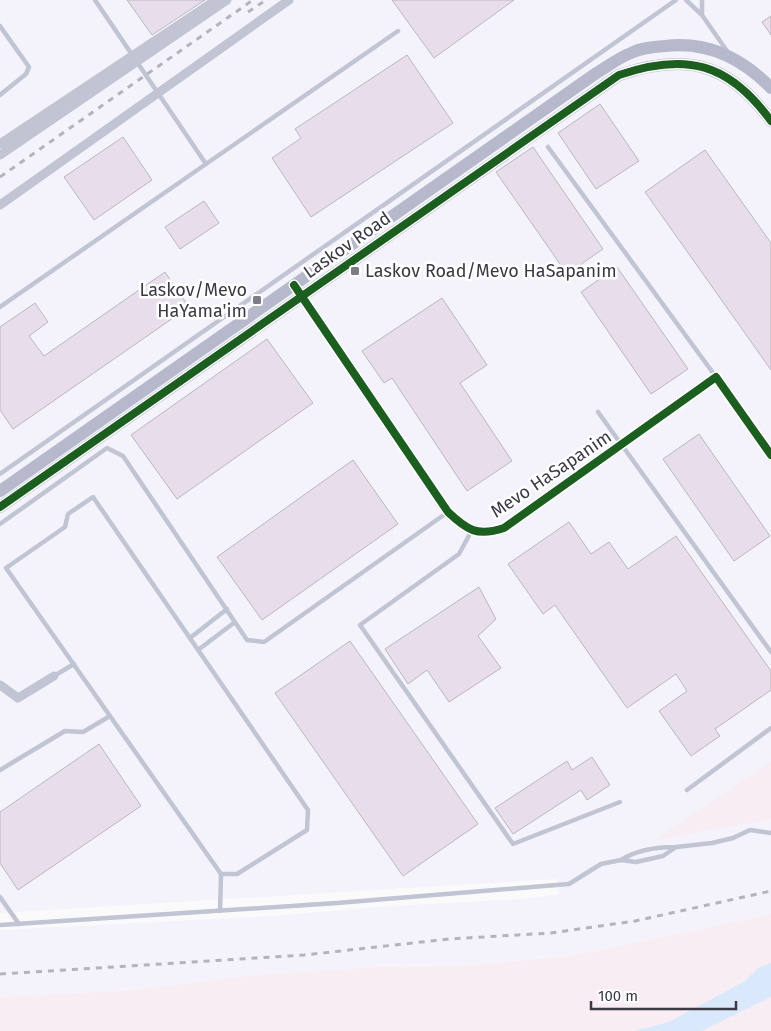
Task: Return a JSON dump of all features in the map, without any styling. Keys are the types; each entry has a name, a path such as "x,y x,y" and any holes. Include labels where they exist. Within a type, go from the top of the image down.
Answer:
{"street":[{"path":"0,155 216,0"},
{"path":"0,144 227,0"},
{"path":"0,205 289,0"},
{"name":"Laskov Road","path":"0,491 595,74 631,53 642,49 672,45 706,47 730,56 750,68 771,88"},
{"name":"Laskov Road","path":"0,507 619,75 659,66 702,66 738,84 756,100 771,121"},
{"path":"294,285 448,512 462,526 472,530"},
{"path":"716,377 771,455"},
{"name":"Mevo HaSapanim","path":"472,530 482,533 504,528 716,377"},
{"path":"0,685 18,698 54,676"}],"lane":[{"path":"95,0 206,164"},
{"path":"0,474 676,0"},
{"path":"686,0 702,15 730,56"},
{"path":"702,0 702,15"},
{"path":"0,26 29,68 26,74 0,95"},
{"path":"0,307 398,31"},
{"path":"548,147 716,377"},
{"path":"598,412 771,652"},
{"path":"0,524 107,448 123,456 247,640 264,642 448,512"},
{"path":"220,874 237,874 307,830 308,810 93,497 68,514 65,527 6,568 220,874 220,911"},
{"path":"472,530 459,554 360,625 513,844 620,802"},
{"path":"190,638 227,609"},
{"path":"198,650 235,622"},
{"path":"54,676 74,664"},
{"path":"0,770 65,731 83,732 110,716"},
{"path":"687,790 771,728"},
{"path":"621,860 632,853 660,847 712,843 733,838 750,830 771,833"},
{"path":"0,925 220,911 569,884 601,864 621,860 636,862 663,856 676,847"},
{"path":"0,898 19,924"}],"shaded area":[{"path":"0,0 771,0 771,914 571,956 463,966 375,967 134,990 0,997 0,930 273,916 378,907 521,899 559,894 557,879 0,913"},
{"path":"771,761 771,819 652,841"},
{"path":"771,914 771,1031 0,1031 0,997 134,990 258,975 375,967 463,966 571,956"}],"water":[{"path":"771,963 771,997 702,1031 634,1031 669,1022 745,981 758,968"}],"building":[{"path":"127,0 205,0 152,35"},
{"path":"392,0 514,0 434,58"},
{"path":"771,16 771,35 762,22"},
{"path":"407,55 453,123 311,217 272,158 301,138 295,129"},
{"path":"600,104 639,161 596,189 558,133"},
{"path":"123,137 152,180 94,220 64,177"},
{"path":"533,147 603,249 567,274 496,172"},
{"path":"705,150 771,243 771,370 645,192"},
{"path":"204,201 219,223 180,249 165,227"},
{"path":"617,267 688,369 651,394 581,292"},
{"path":"165,272 189,307 13,429 0,410 0,327 35,303 48,322 29,336 44,356"},
{"path":"442,298 487,365 460,383 512,461 467,491 392,378 384,383 362,351"},
{"path":"267,339 313,403 177,499 131,435"},
{"path":"699,434 770,536 734,561 663,459"},
{"path":"353,460 398,524 262,620 217,557"},
{"path":"569,522 591,554 609,542 628,569 676,536 771,671 771,690 715,729 720,736 691,756 659,711 687,691 676,674 627,708 555,605 543,614 508,564"},
{"path":"479,587 496,619 478,636 501,668 449,702 427,670 408,684 385,649"},
{"path":"350,641 478,824 403,876 275,693"},
{"path":"99,744 141,806 18,890 0,863 0,812"},
{"path":"592,757 610,785 587,800 581,790 513,834 495,808 567,761 572,770"}],"railway":[{"path":"0,177 253,0"},
{"path":"248,12 266,0"},
{"path":"0,974 304,955 449,939 551,933 635,921 771,891"}],"cycle path":[{"path":"0,507 619,75 665,64 685,64 704,68 722,75 739,86 755,101 771,121"},
{"path":"294,285 448,512 473,530 487,532 504,528 716,377 771,455"}],"place":[{"name":"Laskov Road/Mevo HaSapanim","path":"355,271"},
{"name":"Laskov/Mevo HaYama'im","path":"257,300"}]}
